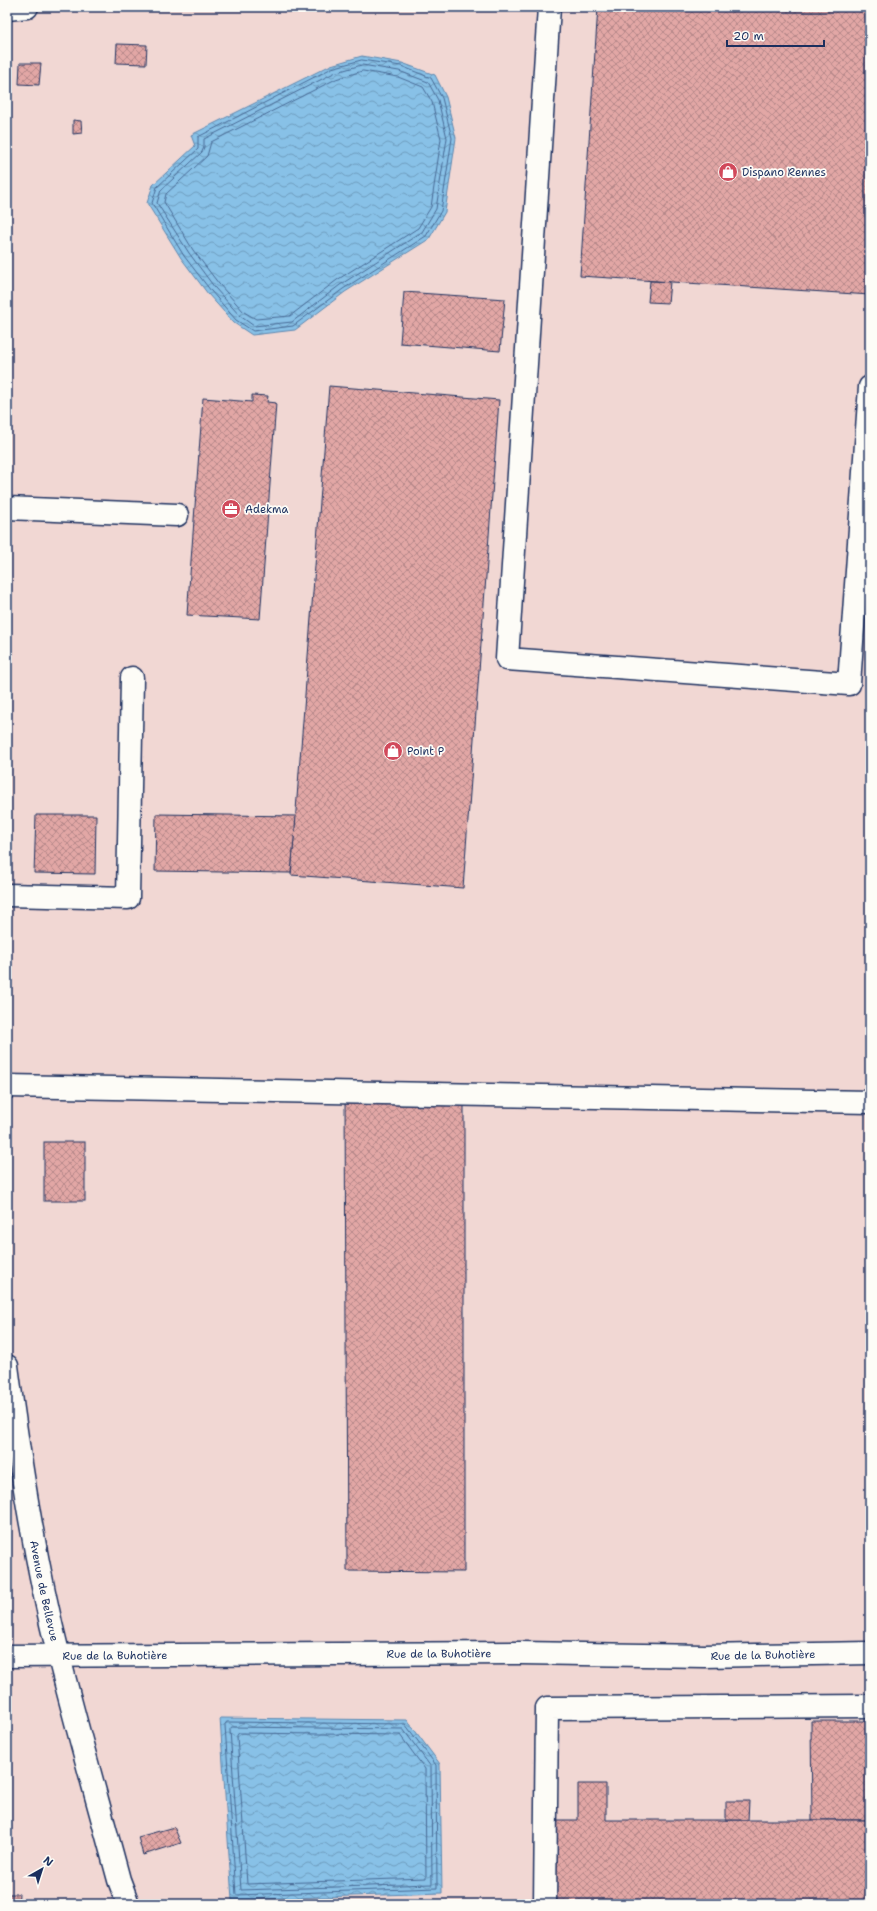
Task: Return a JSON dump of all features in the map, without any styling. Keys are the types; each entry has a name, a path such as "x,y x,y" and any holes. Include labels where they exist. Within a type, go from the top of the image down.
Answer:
{"street":[{"path":"7,9 27,7"},
{"path":"549,7 508,659 849,684 870,387"},
{"path":"7,508 177,514"},
{"path":"7,895 128,898 132,678"},
{"path":"7,1086 870,1102"},
{"name":"Avenue de Bellevue","path":"7,1366 14,1421 37,1557 59,1657 119,1880 128,1904"},
{"name":"Rue de la Buhotière","path":"7,1656 59,1657 513,1653 704,1656 870,1653"},
{"path":"545,1904 547,1708 870,1706"}],"shaded area":[{"path":"7,7 870,7 870,1904 7,1904"}],"water":[{"path":"362,56 402,63 435,75 446,97 456,138 445,212 429,239 345,292 295,330 252,335 234,323 208,294 181,258 147,203 153,185 195,146 191,135 331,65"},
{"path":"220,1718 407,1720 440,1764 442,1893 232,1900"}],"building":[{"name":"Dispano Rennes","path":"598,7 870,7 870,295 580,276"},
{"path":"117,44 147,45 146,64 116,63"},
{"path":"20,63 41,63 39,85 19,84"},
{"path":"73,120 81,121 82,133 73,134"},
{"path":"650,281 670,282 668,303 648,302"},
{"path":"404,292 505,299 500,351 400,343"},
{"path":"329,386 499,400 463,888 291,875"},
{"name":"Adekma","path":"252,395 268,396 267,402 276,403 260,619 187,615 203,398 252,402"},
{"path":"156,814 296,816 291,873 155,871"},
{"path":"36,815 96,815 95,874 34,873"},
{"path":"345,1095 464,1096 464,1572 347,1571"},
{"path":"44,1142 85,1142 85,1201 44,1201"},
{"path":"811,1721 870,1721 870,1820 812,1820"},
{"path":"578,1784 606,1784 606,1820 870,1820 870,1904 556,1904 556,1820 578,1820"},
{"path":"726,1801 749,1801 748,1820 726,1820"},
{"path":"174,1827 181,1843 143,1855 138,1837"},
{"path":"7,1894 19,1894 18,1904 7,1904"}],"place":[{"name":"Dispano Rennes","path":"728,172"},
{"name":"Adekma","path":"231,509"},
{"name":"Point P","path":"393,751"}]}
